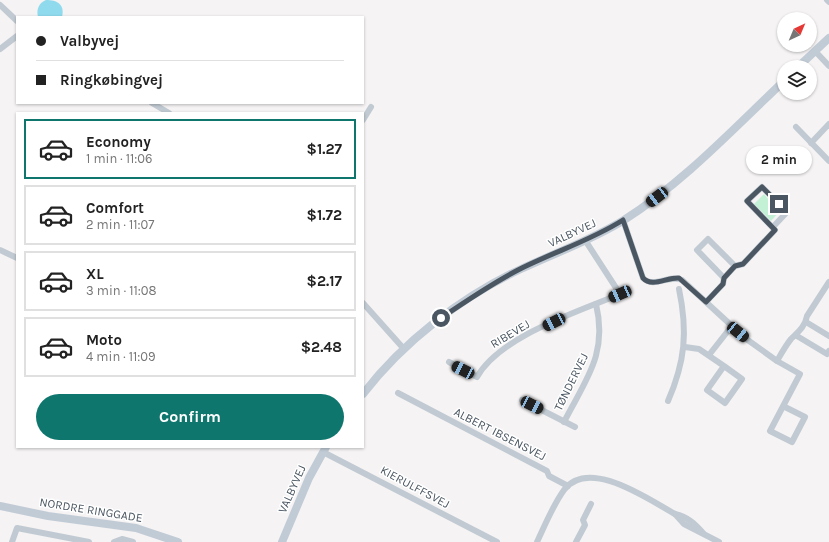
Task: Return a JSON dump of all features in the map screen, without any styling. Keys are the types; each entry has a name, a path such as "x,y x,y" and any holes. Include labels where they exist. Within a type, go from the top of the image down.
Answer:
{"street":[{"path":"0,5 16,20"},
{"path":"0,48 16,37"},
{"path":"817,49 829,38"},
{"path":"805,60 814,52"},
{"path":"816,52 829,66"},
{"name":"VALBYVEJ","path":"364,393 404,349 441,318 472,296 519,269 585,240 623,220 673,184 777,87"},
{"path":"154,104 167,112"},
{"path":"364,118 371,107"},
{"path":"811,142 829,124"},
{"path":"796,127 829,161"},
{"path":"706,302 723,284 724,278 735,266 743,264 775,230 747,201 762,187 788,212 773,227"},
{"path":"623,220 645,280 650,283 679,278 731,327 777,361 800,374 783,406 770,431 792,442 805,417 783,406"},
{"path":"724,278 697,250 708,239 735,266"},
{"name":"RIBEVEJ","path":"449,362 477,377 488,361 511,344 554,322 620,294 585,240"},
{"path":"0,250 16,258"},
{"path":"777,361 792,339 797,336 806,322 807,316 829,282"},
{"path":"668,401 676,381 684,347 684,310 679,289"},
{"path":"364,304 404,349"},
{"name":"TØNDERVEJ","path":"564,422 598,353 600,324 596,304"},
{"path":"806,322 829,336"},
{"path":"709,355 731,327"},
{"path":"797,336 827,354 829,351"},
{"path":"684,347 699,349 742,378 725,403 707,390 724,366"},
{"name":"ALBERT IBSENSVEJ","path":"398,393 547,471 549,476 568,486"},
{"name":"TØNDERVEJ","path":"522,400 575,427"},
{"name":"VALBYVEJ","path":"282,542 309,478 324,449"},
{"name":"KIERULFFSVEJ","path":"324,449 497,542"},
{"path":"537,542 568,486 583,479 602,478 610,480 675,514 684,524 719,542"},
{"path":"576,542 585,525 583,520 591,504"},
{"name":"NORDRE RINGGADE","path":"0,506 48,516 136,528 178,542"},
{"path":"12,542 17,528 89,542"},
{"path":"114,542 122,539 133,542"}],"green space":[{"path":"764,194 779,212 771,221 754,204"}],"water":[{"path":"46,0 57,2 61,6 62,16 38,16 37,11"}],"route":[{"path":"441,318 472,296 519,269 607,230 623,220 645,280 653,283 679,278 706,302 723,284 724,278 735,266 743,264 775,230 747,201 762,187 779,204"}]}
